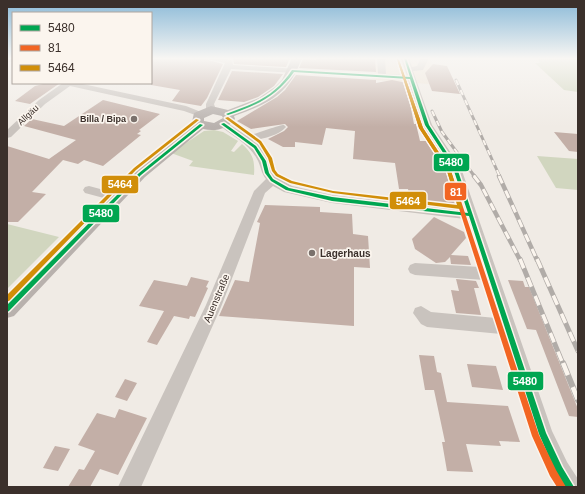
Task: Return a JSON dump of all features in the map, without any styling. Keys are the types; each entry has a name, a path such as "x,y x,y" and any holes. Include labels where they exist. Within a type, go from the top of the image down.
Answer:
{"main road":[{"path":"204,116 211,127 278,91 287,81"},
{"path":"7,309 115,197 204,116 221,110 226,119"}],"street":[{"path":"72,84 204,116 220,81"},
{"path":"412,81 427,125 455,168 543,434 558,470 570,487"},
{"name":"Allgäu","path":"7,135 42,102 67,84"},
{"path":"226,119 260,154 267,173 272,180 288,189 332,199 470,215"},
{"path":"246,140 274,132 281,127"},
{"name":"Auenstraße","path":"129,487 213,306 260,191 272,180"},
{"path":"89,190 115,197"},
{"path":"415,269 490,274"},
{"path":"421,313 427,319 507,326"}],"green space":[{"path":"554,81 578,81 578,92 564,90"},
{"path":"214,130 223,132 238,141 231,151 234,152 242,144 246,148 251,154 254,165 254,175 189,166 193,161 171,153 204,131"},
{"path":"537,156 578,159 578,190 556,188"},
{"path":"7,224 59,237 7,289"}],"shaded area":[{"path":"389,81 428,81 429,84"}],"building":[{"path":"152,81 215,81 207,98 201,106 172,101 180,90 151,85"},
{"path":"227,81 278,81 274,86 258,97 244,102 218,100"},
{"path":"292,81 376,81 376,83 397,81 407,83 412,98 409,98 414,124 416,124 420,141 427,141 444,168 446,168 455,193 451,192 455,204 410,200 408,189 399,189 395,163 353,159 355,131 326,128 322,145 295,142 295,147 283,147 268,139 284,131 288,127 285,124 251,129 237,121 277,97"},
{"path":"428,81 454,81 460,94 432,91"},
{"path":"43,84 59,84 30,104 15,101 35,86"},
{"path":"103,100 160,114 139,130 141,131 137,134 141,135 103,166 84,160 78,164 63,160 32,192 46,194 18,222 7,222 7,146 49,159 76,140 24,126 32,119 64,126"},
{"path":"554,132 578,134 578,152 569,151"},
{"name":"Lagerhaus","path":"265,205 320,207 320,212 352,214 353,234 368,236 370,268 354,267 354,326 219,316 235,280 249,282 260,223 257,222"},
{"path":"434,217 464,232 466,238 451,255 468,256 471,265 451,264 450,257 445,262 436,263 415,249 412,239"},
{"path":"191,277 209,281 206,287 208,288 195,317 190,316 189,319 174,316 157,345 147,342 164,311 139,306 154,280 187,286"},
{"path":"456,279 476,281 479,288 474,288 481,315 456,313 451,290 459,291"},
{"path":"508,280 523,281 525,287 529,287 578,409 578,417 569,416 536,330 527,329"},
{"path":"419,355 434,356 437,372 441,373 447,402 508,406 520,442 499,441 501,446 466,444 473,472 447,471 442,442 445,442 434,390 425,390"},
{"path":"467,364 496,366 503,390 472,387"},
{"path":"125,379 137,383 127,401 115,397"},
{"path":"119,409 147,418 118,475 100,469 90,487 68,487 79,469 84,470 95,451 78,445 97,413 115,418"},
{"path":"55,446 70,449 58,471 43,468"}],"railway":[{"path":"456,81 500,177"},
{"path":"432,111 442,132 475,177"},
{"path":"474,176 481,185 520,260"},
{"path":"499,176 537,260"},
{"path":"520,259 563,364"},
{"path":"537,259 578,351"},
{"path":"563,363 578,400"}],"transit line":[{"name":"5480","path":"228,114 265,98 286,81"},
{"name":"81","path":"405,81 421,128 449,171 536,436 553,473 562,487"},
{"name":"5464","path":"227,118 260,142 270,158 273,170 277,175 291,182 333,192 460,207 449,171 421,128 405,81"},
{"name":"5480","path":"413,81 427,125 455,168 543,434 559,470 570,487"},
{"name":"5464","path":"7,299 135,169 197,120"},
{"name":"5480","path":"223,124 255,147 264,161 267,173 272,180 288,189 332,199 470,215"},
{"name":"5480","path":"7,309 140,174 201,125"}],"place":[{"name":"Billa / Bipa","path":"134,119"},
{"name":"Lagerhaus","path":"312,253"}]}
